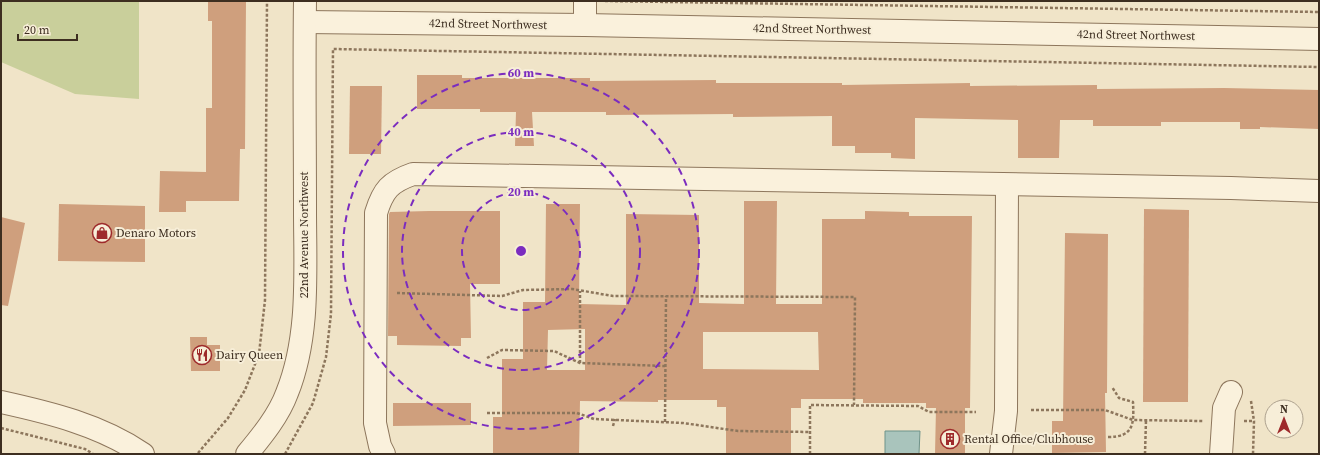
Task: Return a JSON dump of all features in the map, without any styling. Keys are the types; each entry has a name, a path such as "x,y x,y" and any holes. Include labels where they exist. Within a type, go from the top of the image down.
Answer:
{"street":[{"path":"585,1 585,25"},
{"name":"42nd Street Northwest","path":"305,11 585,25 1319,39"},
{"name":"22nd Avenue Northwest","path":"247,454 276,414 287,394 300,346 303,319 305,241 305,11"},
{"path":"384,454 380,446 375,423 376,213 380,198 388,187 398,179 412,174 1231,188 1319,191"},
{"path":"1001,454 1006,411 1007,185"},
{"path":"1221,454 1224,408 1241,396"},
{"path":"1,402 85,423 110,434 143,454"}],"path":[{"path":"198,453 228,418 244,390 259,354 265,300 267,1"},
{"path":"608,1 1319,12"},
{"path":"333,49 1319,67"},
{"path":"376,292 502,296 523,290 536,289 580,291 612,296 855,297 854,405"},
{"path":"580,291 580,363"},
{"path":"665,422 666,296"},
{"path":"487,358 502,350 554,351 580,363 665,366"},
{"path":"1108,437 1118,437 1125,434 1131,428 1134,420 1133,402 1119,398 1112,387"},
{"path":"1241,396 1254,421 1253,454"},
{"path":"810,454 810,405 918,406 928,412 976,412"},
{"path":"1031,410 1105,410 1134,420 1254,421"},
{"path":"487,412 576,413 594,419 665,422 738,431 810,432"},
{"path":"614,426 615,420"},
{"path":"1145,454 1146,420"},
{"path":"1,428 85,449 94,454"}],"green space":[{"path":"1,1 139,1 139,99 75,94 1,62"}],"water":[{"path":"885,431 920,431 919,454 885,454"}],"building":[{"path":"208,1 246,1 245,149 240,149 239,201 186,201 186,212 159,212 160,171 206,172 206,108 212,108 212,21 208,21"},
{"path":"417,75 462,75 462,78 590,78 590,81 716,80 716,83 842,83 842,85 970,83 970,86 1097,85 1097,89 1224,88 1319,90 1319,129 1260,127 1260,129 1240,129 1240,122 1161,122 1161,126 1093,126 1093,120 1060,120 1059,158 1018,158 1018,120 915,118 915,159 891,158 891,153 855,153 855,146 832,146 832,116 733,117 733,114 606,115 606,112 532,112 534,146 515,146 516,112 480,112 480,109 417,109"},
{"path":"350,86 382,86 381,154 349,154"},
{"path":"744,201 777,201 776,304 822,304 822,219 865,219 865,211 909,212 909,216 972,216 970,408 965,408 965,454 935,454 936,408 926,408 926,403 863,403 863,399 801,399 801,408 791,408 791,454 726,454 726,407 717,407 717,400 658,400 658,402 580,401 579,454 493,454 493,417 502,417 502,359 523,359 523,302 545,302 546,204 580,204 579,304 626,305 626,214 699,215 699,303 744,304","holes":["585,329 585,370 547,370 548,330","703,332 818,332 819,370 703,369"]},
{"name":"Denaro Motors","path":"59,204 145,206 145,262 58,261"},
{"path":"1144,209 1189,210 1188,402 1143,402"},
{"path":"500,211 500,284 470,284 471,338 461,338 461,346 397,345 397,336 388,336 389,214 390,212"},
{"path":"1,217 25,223 8,306 1,305"},
{"path":"1065,233 1108,234 1107,393 1105,393 1106,452 1052,453 1052,421 1063,421"},
{"name":"Dairy Queen","path":"190,337 207,337 207,345 220,345 220,371 191,371"},
{"path":"393,403 471,403 471,425 393,426"}],"place":[{"name":"Denaro Motors","path":"102,233"},
{"name":"Dairy Queen","path":"202,355"},
{"name":"Rental Office/Clubhouse","path":"950,439"}]}
